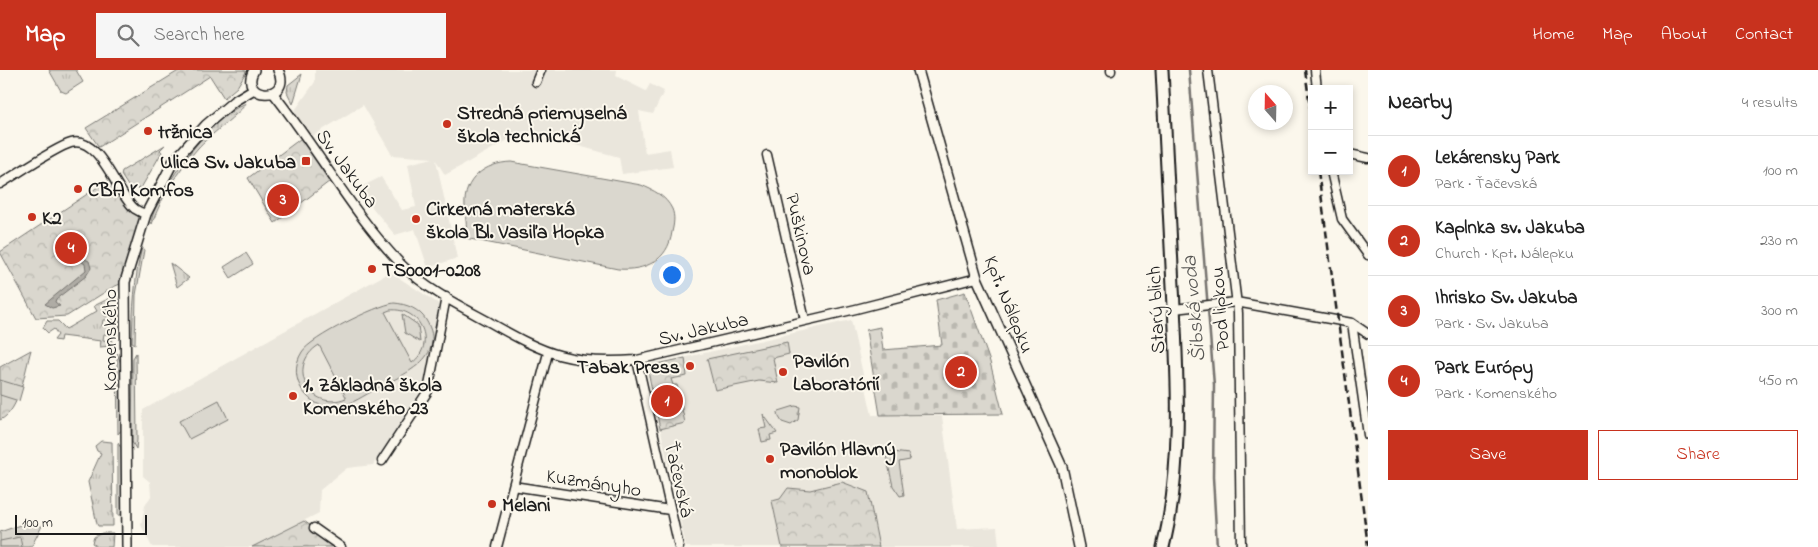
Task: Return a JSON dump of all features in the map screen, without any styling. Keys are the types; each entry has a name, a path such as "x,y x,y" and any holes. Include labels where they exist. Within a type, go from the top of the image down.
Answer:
{"main road":[{"name":"Starý blich","path":"1162,70 1174,309 1176,424 1174,472 1162,547"}],"street":[{"path":"253,70 251,80 254,88 265,94 273,92 281,81 278,70"},
{"path":"536,82 541,70"},
{"name":"Kpt. Nálepku","path":"918,70 977,278 1062,468 1079,547"},
{"name":"Pod lipkou","path":"1208,70 1236,302 1241,547"},
{"path":"1315,70 1317,85"},
{"name":"Komenského","path":"127,547 125,282 146,214 160,184 189,142 224,109 254,88"},
{"name":"Sv. Jakuba","path":"273,92 386,248 423,284 548,353 582,361 637,360 977,278"},
{"path":"0,184 68,144 81,143 95,152 102,160 126,199 136,210 146,214"},
{"name":"Puškinova","path":"767,155 805,320"},
{"path":"1353,155 1368,158"},
{"path":"1332,175 1342,219 1368,255"},
{"path":"382,461 428,391 446,297"},
{"path":"1174,309 1236,302 1352,323 1368,334"},
{"path":"1352,323 1368,435"},
{"name":"Kuzmányho","path":"497,547 548,353"},
{"name":"Ťačevská","path":"637,360 679,547"},
{"name":"Kuzmányho","path":"513,486 670,510"},
{"path":"314,528 340,547"}],"shaded area":[{"path":"315,70 617,70 616,76 646,91 650,84 664,91 653,114 639,111 645,153 670,149 673,167 622,174 619,157 524,131 445,175 436,160 457,258 428,268 415,229 395,235 357,189 381,177 402,210 416,207 408,164 433,158 392,155 363,105 306,140 291,116 315,82"},
{"path":"71,235 77,239 82,250 81,257 89,261 91,268 86,276 56,299 55,302 60,306 52,308 45,304 86,270 85,264 70,253 68,244"},
{"name":"1. Základná škola Komenského 23","path":"390,272 439,304 426,382 373,465 347,468 320,490 319,513 252,547 152,547 141,525 145,506 151,496 150,482 143,476 143,410"},
{"path":"851,320 872,415 942,416 957,529 997,527 999,547 686,547 647,366"}],"green space":[{"path":"49,70 76,70 83,82 66,93 61,91"},
{"path":"180,70 245,70 246,72 237,87 224,98 210,76 99,147 86,128"},
{"path":"302,74 293,104 287,92 288,85"},
{"path":"246,103 202,144 184,165 171,184 152,224 153,215 160,199 186,159 209,131 233,110"},
{"path":"304,136 334,178 275,223 248,178"},
{"path":"165,145 160,150 162,152 141,188 130,189 121,175 122,171"},
{"path":"511,162 641,185 654,191 666,200 674,214 673,229 666,250 654,262 646,266 618,269 465,238 465,197 472,181 484,169 501,163"},
{"path":"113,177 126,199 146,214 125,282 113,287 67,316 36,318 0,252"},
{"path":"142,247 144,250 136,295 135,344 132,342 133,306"},
{"path":"246,253 253,264 231,278 224,267"},
{"path":"170,263 189,278 177,287"},
{"path":"965,292 990,362 1003,414 880,415 866,330 880,327 883,350 942,345 936,300"},
{"path":"110,298 113,311 106,310 105,316 113,317 113,320 103,320 102,326 113,325 113,335 104,334 103,340 110,341 110,336 113,337 111,346 100,347 101,341 61,336 60,341 54,340 58,335 54,329 48,333 43,328 47,321 58,321 66,329 97,311 94,306"},
{"path":"394,303 403,305 416,310 423,316 432,333 432,345 427,355 409,371 344,406 328,407 310,399 298,382 296,372 297,362 302,352 330,331 385,305","holes":["390,310 410,314 422,328 423,346 420,355 412,363 385,312","319,345 346,397 346,398 333,401 322,399 306,385 303,375 304,364 309,354"]},
{"path":"402,314 418,325 420,342 405,333"},
{"path":"787,342 789,354 773,358 778,383 759,381 715,390 707,359"},
{"path":"31,350 17,399 7,415 0,420 0,367"},
{"path":"117,353 121,364 122,429 118,434"},
{"path":"136,353 136,449 132,442 133,358"},
{"path":"685,358 687,376 671,379 673,385 677,385 685,423 660,429 647,366"},
{"path":"0,380 23,387 19,401 0,395"},
{"path":"219,400 228,419 189,439 179,421"},
{"path":"795,406 800,407 798,420 791,425 782,422 777,414 779,411"},
{"path":"763,414 777,433 770,435 771,440 762,442 759,429 766,428"},
{"path":"101,441 112,442 113,526 98,526 88,482 101,453 97,451 95,446"},
{"path":"118,443 121,448 122,515 118,515"},
{"path":"885,451 909,454 910,460 899,462 904,495 900,496 893,486"},
{"path":"842,482 868,492 879,547 782,547 772,501 780,499 788,488 810,490"},
{"path":"304,521 336,544 331,547 252,547"},
{"path":"23,524 42,526 31,547 0,547 0,532"},
{"path":"102,533 113,533 112,547 98,547 92,543 94,537"},
{"path":"20,537 22,547 0,547 0,541"}],"waterway":[{"name":"Šibská voda","path":"1189,70 1214,385 1213,477 1217,547"}],"railway":[{"path":"1305,70 1308,92"},
{"path":"1319,175 1368,546"}],"place":[{"name":"Stredná priemyselná škola technická","path":"447,124"},
{"name":"tržnica","path":"148,131"},
{"name":"Ulica Sv. Jakuba","path":"306,161"},
{"name":"CBA Komfos","path":"78,189"},
{"name":"Ihrisko Sv. Jakuba","path":"283,200"},
{"name":"K2","path":"32,217"},
{"name":"Cirkevná materská škola Bl. Vasiľa Hopka","path":"416,219"},
{"name":"Park Európy","path":"71,248"},
{"name":"TS0001-0208","path":"372,269"},
{"name":"Tabak Press","path":"690,366"},
{"name":"Pavilón Laboratórií","path":"783,372"},
{"name":"Kaplnka sv. Jakuba","path":"961,372"},
{"name":"1. Základná škola Komenského 23","path":"293,396"},
{"name":"Lekárensky Park","path":"667,401"},
{"name":"Pavilón Hlavný monoblok","path":"770,459"},
{"name":"Melani","path":"492,504"}]}
